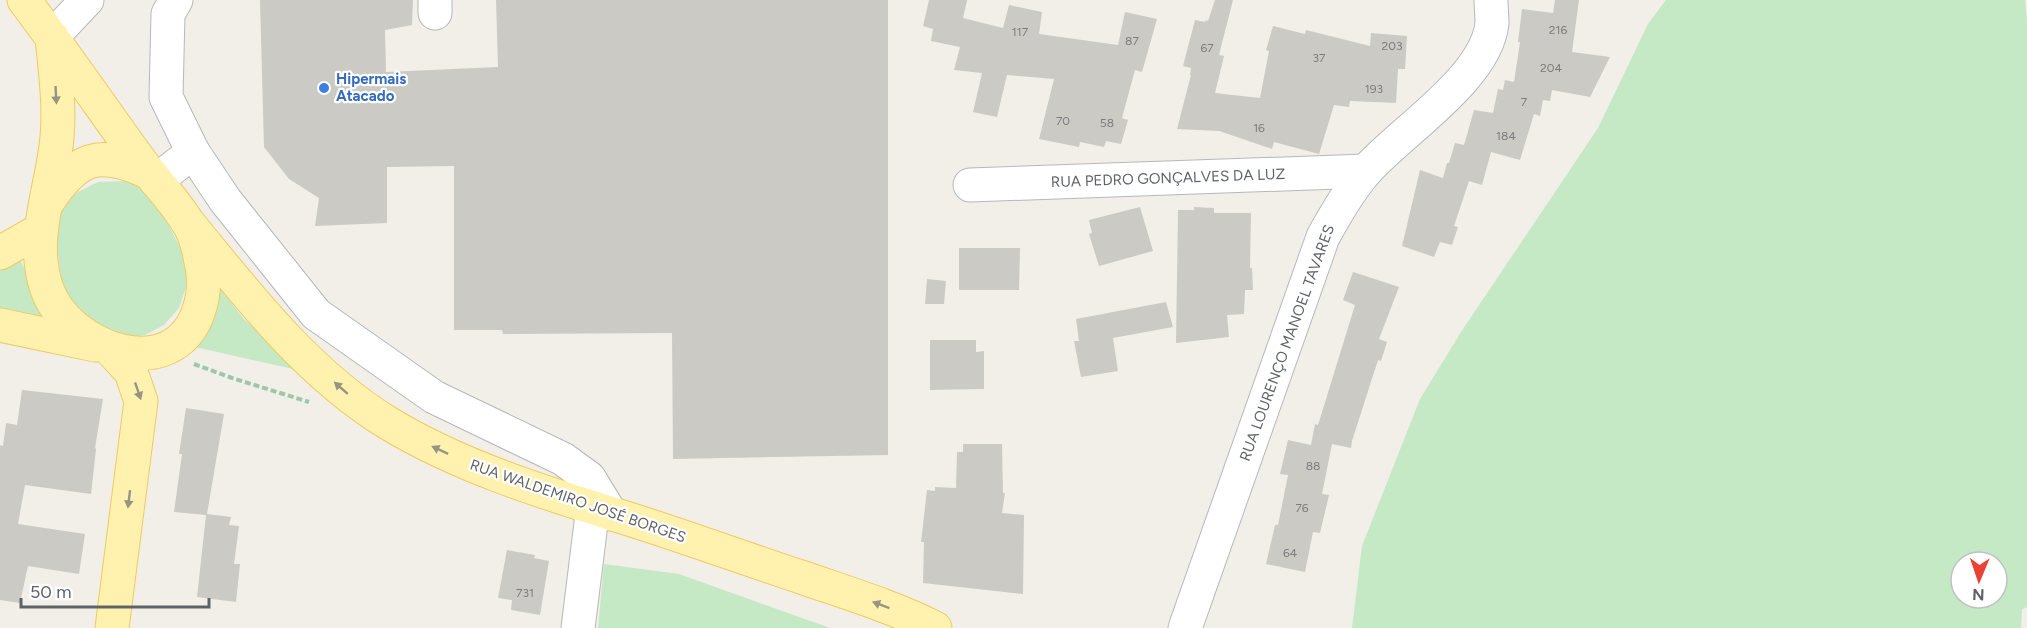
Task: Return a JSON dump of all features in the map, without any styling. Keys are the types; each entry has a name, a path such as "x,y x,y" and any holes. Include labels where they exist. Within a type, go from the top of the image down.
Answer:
{"main road":[{"path":"0,325 128,353 160,351 181,340 194,325 205,281 200,257 187,221 152,177 24,0"},
{"path":"52,37 57,99 57,134 54,166 42,218 41,262 47,290 61,313 76,329 110,349 131,372 141,401 112,628"},
{"path":"1,252 42,218 62,180 84,164 105,159 127,162 152,177"},
{"name":"RUA WALDEMIRO JOSÉ BORGES","path":"187,221 243,290 275,325 315,365 355,400 387,423 463,461 524,485 832,588 935,628"}],"street":[{"path":"52,37 87,0"},
{"path":"176,0 168,14 165,97 193,152 225,200 316,314 434,397 563,459 589,478 602,511 578,628"},
{"name":"RUA LOURENÇO MANOEL TAVARES","path":"1185,628 1323,237 1342,203 1366,171 1424,118 1472,68 1483,49 1492,25 1490,0"},
{"path":"152,177 193,152"},
{"name":"RUA PEDRO GONÇALVES DA LUZ","path":"970,184 1366,171"},
{"path":"187,221 225,200"}],"path":[{"path":"160,351 232,378 310,402"}],"green space":[{"path":"1666,0 2025,0 2027,21 2027,607 2022,609 2021,628 1352,628 1362,546 1420,399 1461,332 1598,128 1648,24"},
{"path":"127,181 152,193 185,257 187,284 179,308 164,325 145,335 122,338 76,316 62,284 54,224 63,206 78,192 98,182"},
{"path":"0,260 20,260 57,329 0,317"},
{"path":"219,287 244,319 302,371 195,347"},
{"path":"604,564 679,574 830,628 598,628"}],"building":[{"path":"260,0 413,0 412,25 385,30 386,72 498,67 496,0 888,0 888,455 673,459 672,333 503,334 502,330 454,330 454,166 387,167 387,223 315,226 319,198 289,179 264,147"},
{"path":"929,0 967,0 963,18 1003,28 1009,5 1042,12 1039,34 1118,45 1125,12 1157,19 1142,72 1135,70 1122,118 1128,120 1121,144 1106,141 1104,147 1080,142 1079,147 1039,139 1054,79 1007,75 997,117 973,112 982,73 954,70 960,47 931,41 933,29 923,26"},
{"path":"1215,0 1233,0 1219,55 1224,56 1215,93 1260,98 1269,51 1266,50 1273,26 1305,34 1306,30 1370,46 1371,33 1407,36 1405,69 1398,69 1396,103 1350,101 1349,107 1334,105 1319,154 1274,142 1272,149 1219,131 1177,129 1191,75 1191,68 1183,66 1195,20 1208,21"},
{"path":"1555,0 1579,0 1572,52 1610,57 1590,97 1552,90 1550,101 1543,100 1540,116 1534,114 1520,160 1491,152 1482,185 1469,181 1454,226 1458,227 1452,245 1440,242 1434,257 1402,246 1420,170 1443,178 1455,143 1464,145 1474,110 1493,113 1498,89 1503,90 1505,80 1514,82 1522,9 1553,13"},
{"path":"1140,207 1153,251 1099,266 1089,234 1092,233 1089,220"},
{"path":"1194,207 1214,208 1214,213 1251,213 1250,268 1252,268 1253,290 1245,290 1244,314 1227,315 1229,337 1176,343 1178,210 1194,210"},
{"path":"959,248 1020,248 1019,290 959,290"},
{"path":"1353,272 1399,287 1379,339 1387,342 1381,361 1378,360 1351,448 1332,444 1322,494 1329,495 1320,533 1313,532 1305,572 1266,564 1275,525 1278,525 1288,475 1280,474 1288,440 1311,445 1315,424 1318,425 1355,305 1343,300"},
{"path":"927,279 946,281 944,304 925,304"},
{"path":"1166,302 1173,327 1113,338 1118,371 1081,377 1074,341 1079,341 1076,319"},
{"path":"930,340 976,340 976,352 984,351 984,389 930,390"},
{"path":"22,390 103,399 91,494 25,485 18,524 85,534 79,574 28,566 20,603 0,600 0,445 3,446 6,423 17,425"},
{"path":"186,408 224,414 207,514 231,517 229,525 239,526 234,564 240,564 236,602 197,597 206,515 174,512"},
{"path":"963,444 1002,444 1003,493 1005,493 1002,513 1024,515 1023,594 923,583 924,542 921,542 927,490 935,491 935,487 956,488 957,452 963,452"},
{"path":"507,550 535,555 534,558 549,561 540,615 511,610 512,600 498,598"}],"place":[{"name":"Hipermais Atacado","path":"324,88"}]}
